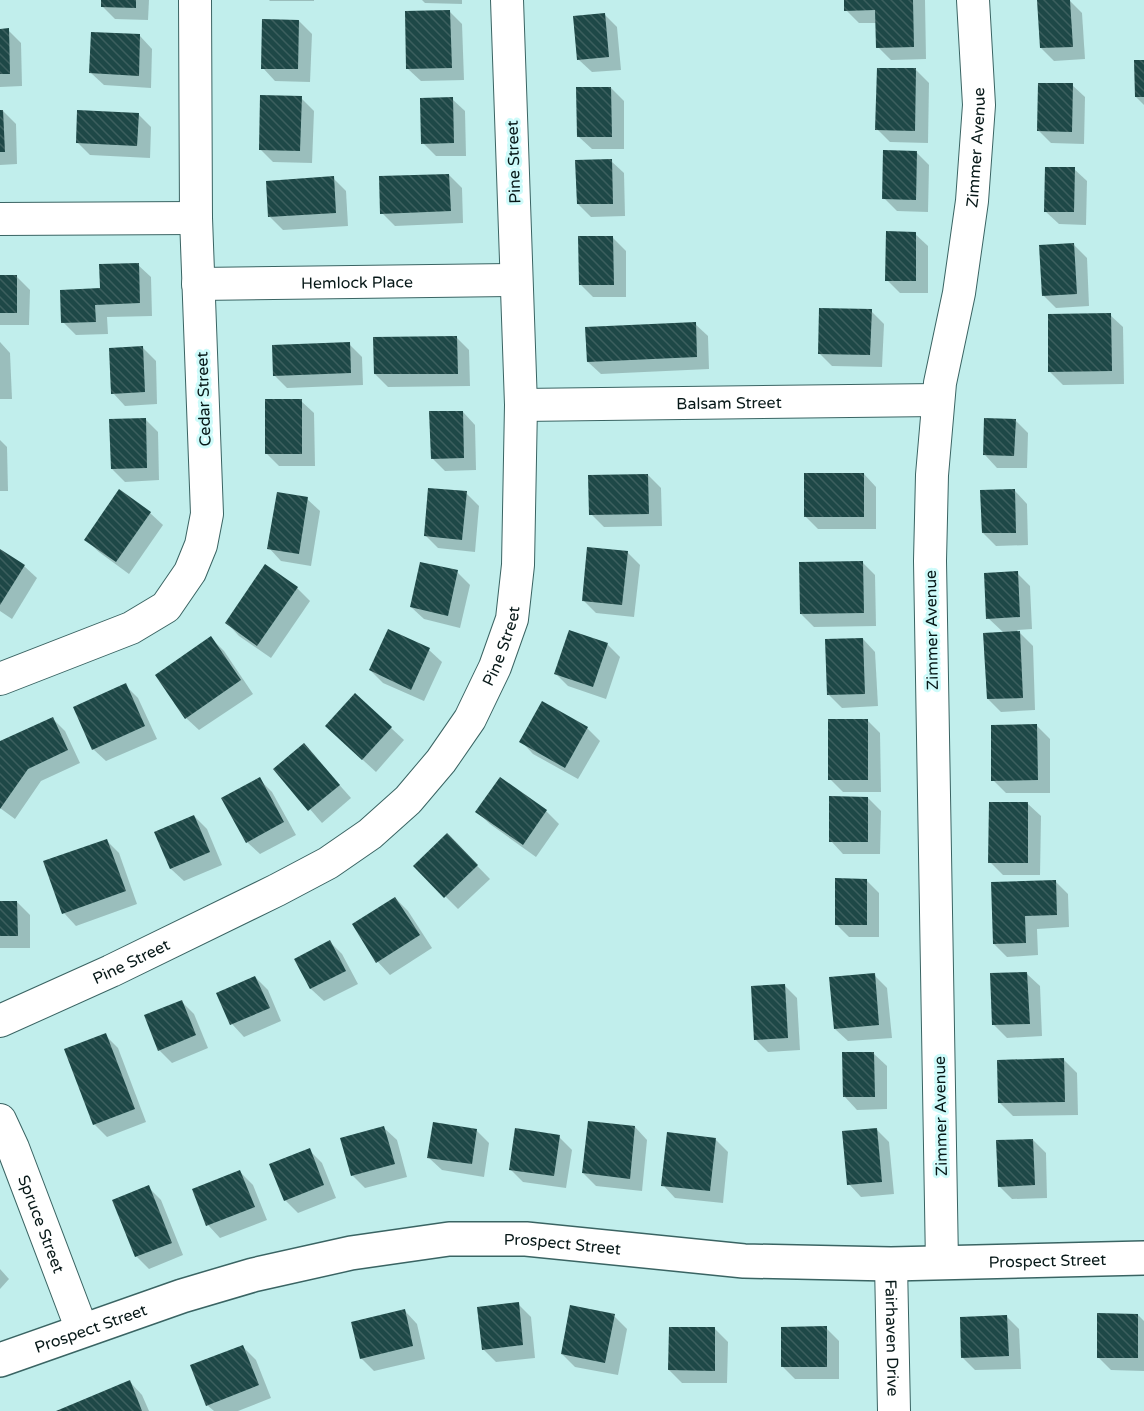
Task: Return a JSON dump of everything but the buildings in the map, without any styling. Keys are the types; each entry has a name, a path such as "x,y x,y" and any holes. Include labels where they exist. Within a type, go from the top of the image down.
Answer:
{"main road":[{"name":"Prospect Street","path":"0,1360 182,1296 253,1275 351,1253 449,1239 526,1239 744,1261 891,1264 1144,1258"}],"street":[{"name":"Cedar Street","path":"0,679 131,628 166,607 190,572 201,545 207,514 196,218 195,0"},
{"name":"Pine Street","path":"0,1021 121,966 328,863 370,834 408,800 441,761 470,719 495,667 512,619 518,565 521,405 507,0"},
{"name":"Zimmer Avenue","path":"942,1263 930,561 932,475 938,400 959,293 972,201 979,105 973,0"},
{"path":"0,219 196,218"},
{"name":"Hemlock Place","path":"198,284 516,280"},
{"name":"Balsam Street","path":"521,405 938,400"},
{"name":"Spruce Street","path":"0,1120 13,1148 82,1330"},
{"name":"Fairhaven Drive","path":"891,1264 894,1411"}]}
